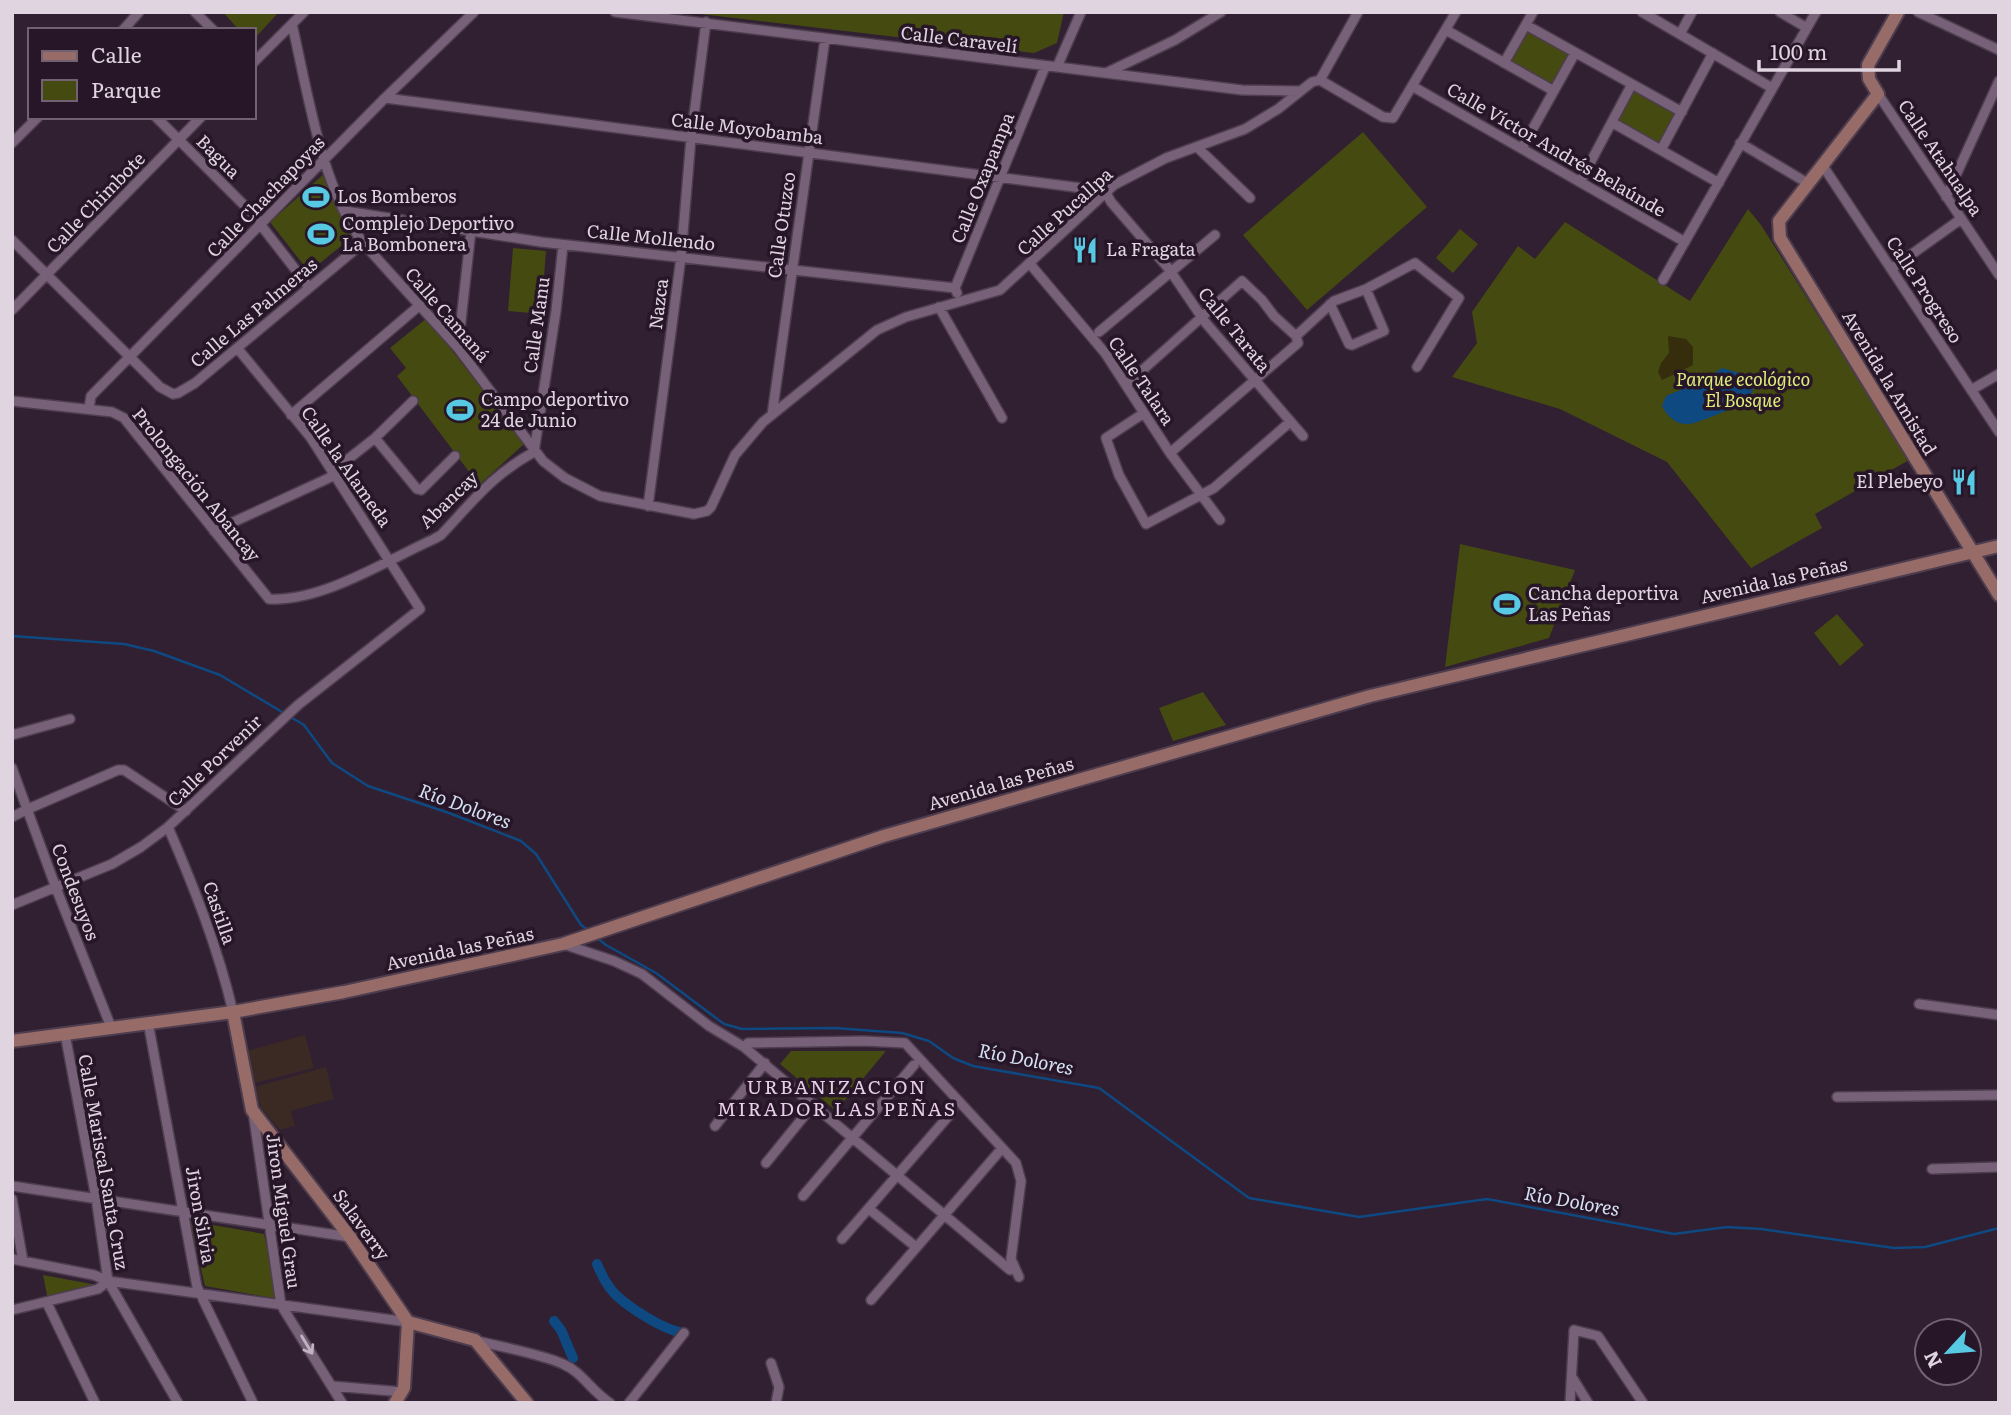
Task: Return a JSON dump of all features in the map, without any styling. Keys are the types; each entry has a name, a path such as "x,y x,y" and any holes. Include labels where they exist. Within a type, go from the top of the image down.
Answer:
{"street":[{"path":"125,28 139,12"},
{"path":"195,12 211,28"},
{"path":"256,60 304,12"},
{"name":"Calle Chachapoyas","path":"89,408 91,396 324,159 474,12"},
{"name":"Calle Caravelí","path":"615,12 1242,90 1299,91"},
{"path":"1057,67 1081,12"},
{"path":"1107,72 1175,40 1221,12"},
{"path":"1358,12 1320,80 1383,117 1393,118 1456,12"},
{"path":"1504,63 1534,12"},
{"path":"1642,12 1772,88"},
{"path":"1680,34 1692,12"},
{"path":"1780,12 1807,28"},
{"path":"1663,280 1816,12"},
{"path":"1740,143 1809,184 1878,94 1869,79 1868,65 1898,12"},
{"path":"1918,12 1999,50"},
{"name":"Nazca","path":"648,506 681,257 691,138 706,22"},
{"name":"Calle Camaná","path":"292,24 324,159 354,230 458,348 534,452 565,478 600,496 694,514 707,511 735,455 772,415"},
{"path":"1526,25 1682,112"},
{"path":"1446,30 1554,91"},
{"name":"Calle Otuzco","path":"772,415 825,39"},
{"path":"1522,148 1575,53"},
{"path":"1661,150 1713,53"},
{"name":"Calle Oxapampa","path":"956,288 1045,66"},
{"name":"Calle Pucallpa","path":"772,415 877,330 893,321 1000,290 1105,191 1145,167 1254,124 1312,82 1320,80"},
{"path":"1946,197 1999,80"},
{"path":"1580,182 1632,84"},
{"name":"Calle Víctor Andrés Belaúnde","path":"1412,86 1685,242"},
{"name":"Calle Atahualpa","path":"1878,94 1999,275"},
{"name":"Calle Moyobamba","path":"385,98 1105,191"},
{"path":"12,143 36,119"},
{"name":"Bagua","path":"158,119 257,218 309,287"},
{"name":"Calle Chimbote","path":"12,310 199,119"},
{"path":"1613,123 1719,183"},
{"path":"1197,147 1250,198"},
{"name":"Calle Progreso","path":"1824,166 1999,432"},
{"name":"Avenida la Amistad","path":"1809,184 1779,221 1780,238 1999,595"},
{"name":"Calle Tarata","path":"1105,191 1111,202 1169,269 1202,317 1303,436"},
{"name":"Calle Mollendo","path":"345,211 563,244 956,288"},
{"path":"1891,269 1961,219"},
{"path":"458,348 471,230"},
{"path":"1099,332 1216,235"},
{"path":"12,240 131,358"},
{"name":"Calle Las Palmeras","path":"131,358 160,387 173,394 178,393 238,349 363,243"},
{"name":"Calle Manu","path":"534,452 556,311 563,244"},
{"path":"1296,336 1330,304 1366,289 1415,263 1459,298 1417,367"},
{"name":"Calle Talara","path":"1030,264 1105,353 1170,453 1220,520"},
{"path":"1127,384 1243,281 1296,336 1298,343 1170,453"},
{"path":"956,288 959,301"},
{"path":"1330,304 1349,344 1352,345 1384,331 1366,289"},
{"path":"291,415 420,304"},
{"path":"939,307 1002,418"},
{"name":"Calle la Alameda","path":"238,349 311,438 420,609"},
{"path":"1971,390 1999,373"},
{"name":"Prolongación Abancay","path":"12,401 89,408 112,412 124,418 265,594"},
{"path":"214,531 331,477 333,471 375,438 412,401"},
{"path":"1144,413 1105,438 1119,475 1146,524 1201,495 1225,478 1290,422"},
{"path":"375,438 414,487 421,490 455,456"},
{"name":"Abancay","path":"265,594 269,599 306,595 336,585 441,535 478,492 505,469 534,452"},
{"name":"Avenida las Peñas","path":"12,1041 233,1012 344,992 563,944 884,836 1370,696 1999,545"},
{"name":"Calle Porvenir","path":"12,905 56,888 141,847 186,811 278,722 420,609"},
{"path":"12,735 70,719"},
{"name":"Condesuyos","path":"12,768 111,1027"},
{"path":"12,817 27,808 118,770 124,770 186,811"},
{"name":"Castilla","path":"168,827 195,888 223,970 233,1012"},
{"path":"563,944 614,961 642,974 709,1026 744,1047 1010,1270"},
{"path":"1919,1004 1999,1015"},
{"name":"Salaverry","path":"233,1012 253,1110 350,1237 408,1322"},
{"name":"Jiron Silvia","path":"148,1022 197,1287 253,1403"},
{"name":"Calle Mariscal Santa Cruz","path":"65,1034 96,1198 108,1281 178,1403"},
{"path":"744,1047 748,1043 863,1041 905,1044 1016,1163 1021,1181 1011,1259 1019,1277"},
{"path":"715,1126 765,1063"},
{"path":"803,1196 915,1065"},
{"path":"1837,1097 1999,1095"},
{"path":"766,1163 814,1104"},
{"name":"Jiron Miguel Grau","path":"253,1110 281,1305 342,1403"},
{"path":"842,1239 953,1112"},
{"path":"871,1300 998,1153"},
{"path":"1932,1169 1999,1167"},
{"path":"12,1186 350,1237"},
{"path":"12,1199 17,1260 93,1275 108,1281 408,1322 563,1363 576,1371 597,1395 610,1403"},
{"path":"869,1209 916,1247"},
{"path":"12,1310 97,1289 108,1281"},
{"path":"47,1303 95,1403"},
{"path":"331,1386 399,1397 408,1322"},
{"path":"1570,1403 1574,1330 1598,1336 1643,1403"},
{"path":"629,1403 684,1333"},
{"path":"475,1340 527,1403"},
{"path":"771,1363 779,1387 776,1403"},
{"path":"1571,1376 1588,1403"}],"shaded area":[{"path":"305,1035 314,1068 255,1083 246,1051"},
{"path":"326,1067 334,1099 291,1111 295,1126 280,1130 261,1108 255,1087"}],"green space":[{"path":"223,12 279,12 256,37 256,28 237,28"},
{"path":"683,12 1064,12 1057,43 1034,53"},
{"path":"1530,30 1569,52 1554,82 1547,83 1512,62 1511,56 1524,32"},
{"path":"1633,91 1676,115 1660,145 1617,120"},
{"path":"1363,132 1427,207 1307,310 1243,235"},
{"name":"Los Bomberos","path":"325,173 352,237 309,272 270,222"},
{"name":"Parque ecológico El Bosque","path":"1748,209 1761,225 1909,460 1815,514 1822,528 1751,568 1667,462 1560,409 1452,377 1477,343 1472,312 1518,246 1535,259 1565,222 1690,301"},
{"path":"1460,229 1478,244 1453,273 1436,258"},
{"path":"513,248 546,251 541,314 508,311"},
{"name":"Campo deportivo 24 de Junio","path":"427,318 524,444 479,485 397,376 406,368 390,348"},
{"name":"Cancha deportiva Las Peñas","path":"1460,544 1575,570 1549,638 1445,667"},
{"path":"1837,614 1864,645 1840,666 1814,633"},
{"path":"1203,692 1226,725 1173,741 1159,708"},
{"path":"791,1051 886,1051 836,1111 780,1064"},
{"path":"190,1221 264,1234 278,1299 205,1286"},
{"path":"43,1275 97,1285 49,1305"}],"sand":[{"path":"1668,336 1686,339 1693,347 1693,365 1662,380 1658,372 1669,353"}],"water":[{"path":"1722,368 1743,374 1753,389 1749,402 1689,424 1676,422 1667,414 1662,406 1666,396 1703,381"}],"waterway":[{"name":"Río Dolores","path":"12,636 124,644 154,651 220,675 304,725 332,763 368,786 521,841 536,854 581,925 588,930"},
{"name":"Río Dolores","path":"596,937 656,973 724,1024 742,1029 835,1028 902,1033 929,1041 953,1058 973,1066 1099,1088 1249,1198 1359,1217 1487,1199 1674,1234 1727,1227 1761,1229 1894,1248 1925,1247 1999,1228"},
{"path":"597,1264 608,1285 623,1301 655,1322 679,1332"},
{"path":"554,1321 561,1330 573,1358"}],"place":[{"name":"Los Bomberos","path":"316,197"},
{"name":"Complejo Deportivo La Bombonera","path":"321,234"},
{"name":"La Fragata","path":"1085,250"},
{"name":"Campo deportivo 24 de Junio","path":"460,410"},
{"name":"El Plebeyo","path":"1964,482"},
{"name":"Cancha deportiva Las Peñas","path":"1507,604"}],"district":[{"name":"URBANIZACION MIRADOR LAS PEÑAS","path":"837,1098"}]}
